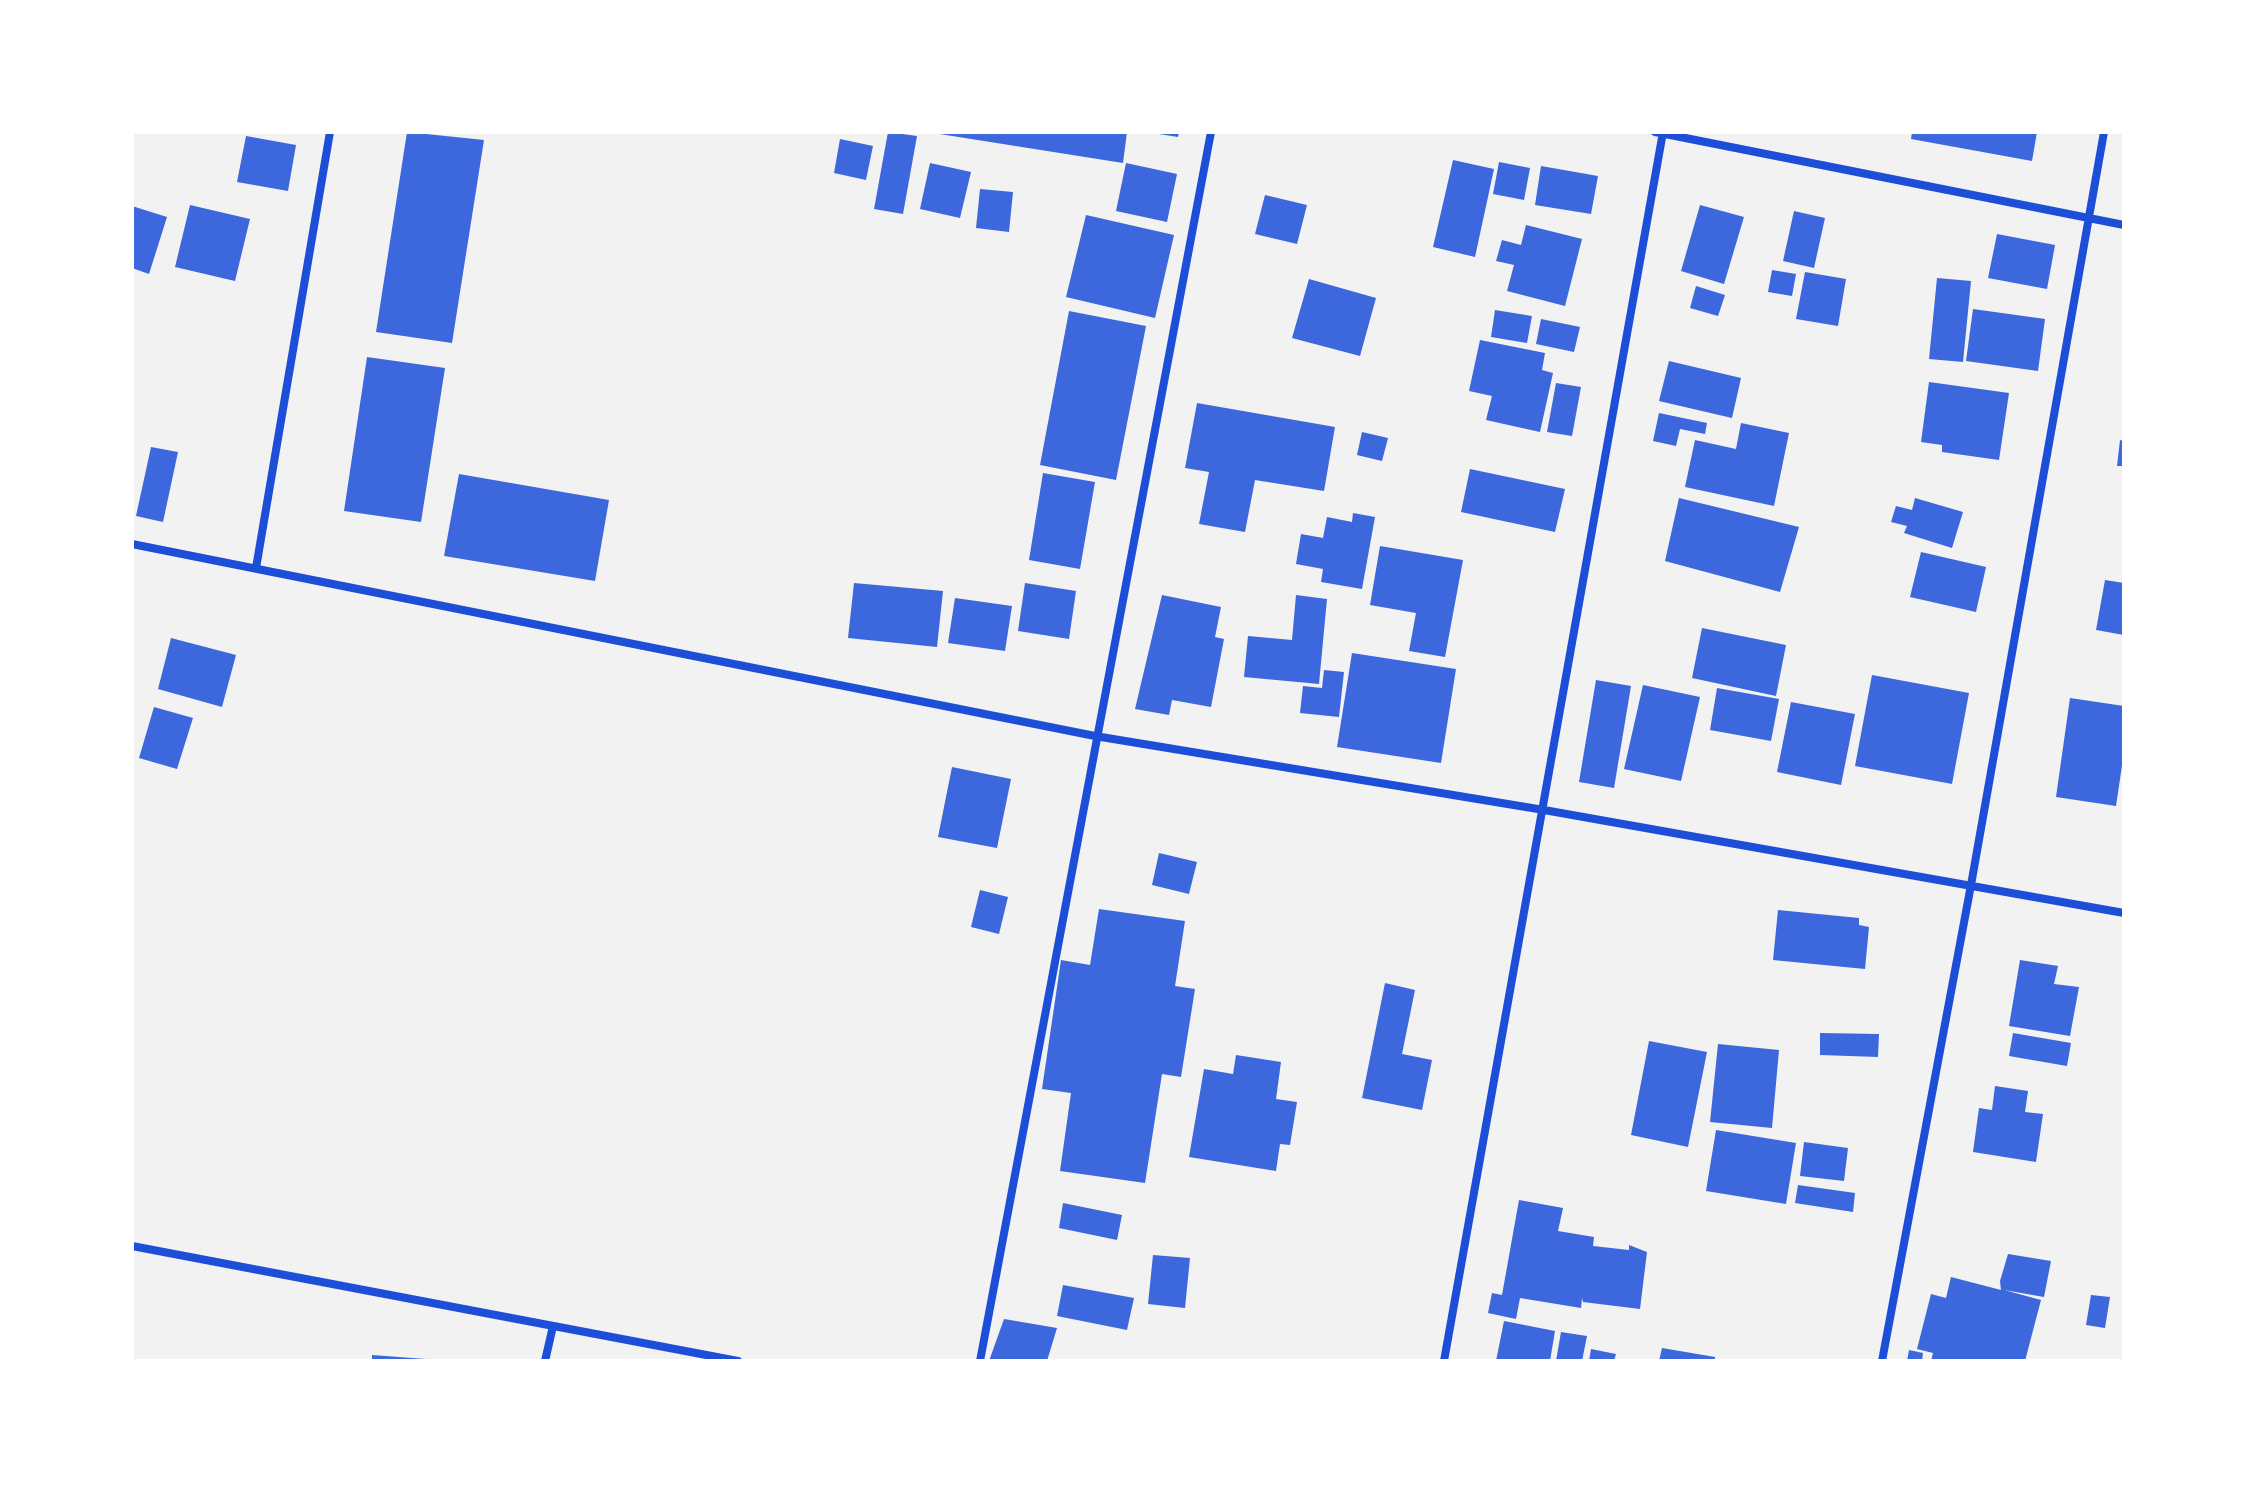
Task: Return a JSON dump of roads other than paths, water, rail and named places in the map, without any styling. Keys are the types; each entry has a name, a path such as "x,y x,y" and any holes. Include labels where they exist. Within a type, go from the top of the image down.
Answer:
{"street":[{"path":"256,568 330,132"},
{"path":"980,1361 1095,736 1211,132"},
{"path":"1444,1361 1544,810 1660,132 2124,225"},
{"path":"1882,1361 1971,885 2086,217 2104,132"},
{"path":"132,544 1095,736 1544,810 2124,913"},
{"path":"132,1246 738,1361"},
{"path":"545,1361 553,1326"}]}
